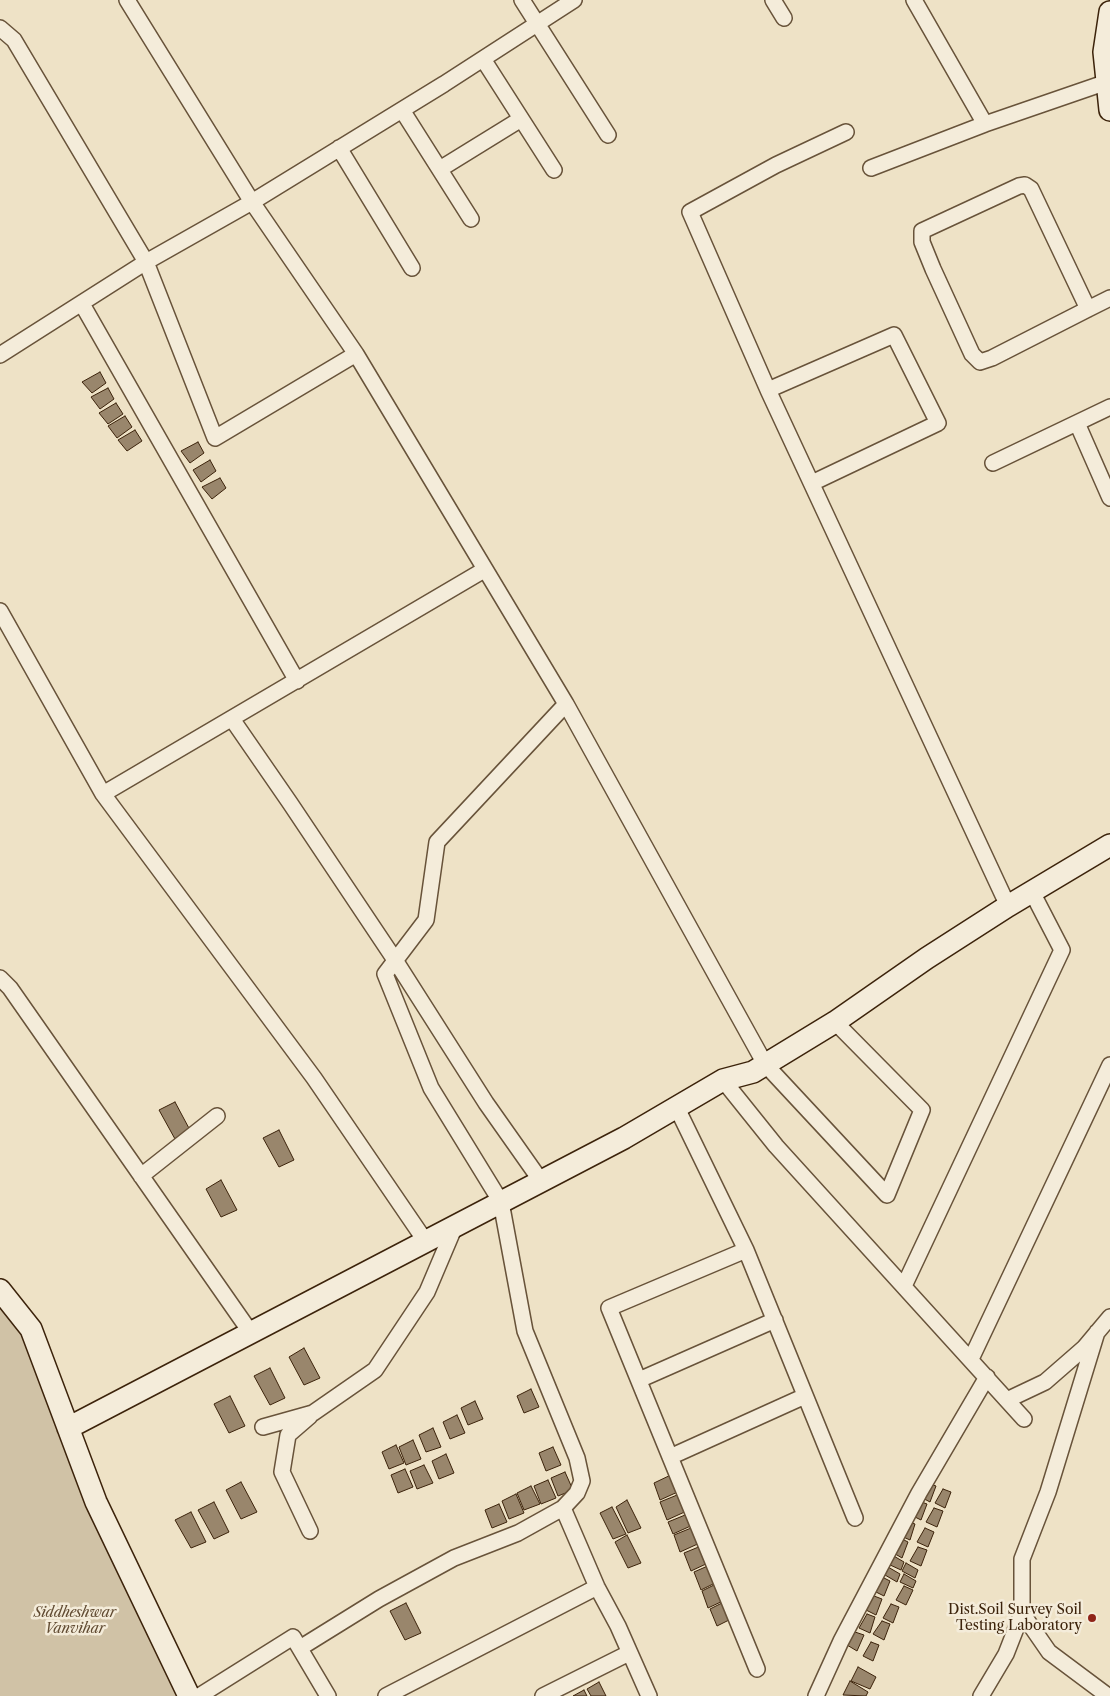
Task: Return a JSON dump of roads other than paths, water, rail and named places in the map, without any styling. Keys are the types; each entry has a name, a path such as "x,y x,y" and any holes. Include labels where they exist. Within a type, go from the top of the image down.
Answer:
{"street":[{"path":"127,0 252,202 356,354 566,704 765,1064 886,1195 922,1110 836,1022"},
{"path":"522,0 608,135"},
{"path":"0,355 146,262 252,202 402,110 574,0"},
{"path":"773,0 784,18"},
{"path":"914,0 985,124"},
{"path":"1110,12 1104,52 1110,110"},
{"path":"0,28 14,40 146,262 215,438 356,354"},
{"path":"483,59 554,170"},
{"path":"871,168 985,124 1107,82"},
{"path":"402,110 472,219"},
{"path":"440,169 521,119"},
{"path":"846,132 776,165 690,212 768,390 1008,906"},
{"path":"339,148 412,268"},
{"path":"1088,309 1031,189 1026,185 1019,186 922,232 922,242 937,278 972,354 980,362 992,358 1110,298"},
{"path":"82,304 297,681"},
{"path":"768,390 894,335 938,423 812,482"},
{"path":"993,463 1110,407"},
{"path":"1077,423 1110,498"},
{"path":"103,794 484,570"},
{"path":"0,611 103,794 314,1078 426,1242"},
{"path":"300,1648 379,1599 454,1558 518,1533 563,1508 577,1493 582,1481 577,1458 525,1331 501,1202 431,1088 385,974 426,920 437,842 566,704"},
{"path":"232,719 396,960 486,1103 541,1182"},
{"path":"68,1428 624,1138 723,1080 753,1072 836,1022 927,958 1008,906 1110,845"},
{"path":"904,1286 1062,950 1032,892"},
{"path":"0,978 10,988 251,1333"},
{"path":"970,1359 1110,1065"},
{"path":"723,1080 776,1146 1024,1419"},
{"path":"676,1106 746,1250 855,1518"},
{"path":"141,1176 217,1116"},
{"path":"310,1531 282,1472 288,1436 313,1413 375,1370 427,1292 455,1226"},
{"path":"746,1250 609,1308 757,1669"},
{"path":"0,1290 31,1329 96,1502 189,1696"},
{"path":"1006,1400 1045,1382 1084,1348 1110,1317"},
{"path":"639,1380 775,1320"},
{"path":"981,1696 1006,1654 1022,1613 1022,1559 1048,1492 1097,1332"},
{"path":"816,1696 841,1641 919,1493 987,1377"},
{"path":"670,1456 805,1396"},
{"path":"263,1427 313,1413"},
{"path":"563,1508 597,1587 618,1626 649,1696"},
{"path":"386,1696 597,1587"},
{"path":"1022,1613 1049,1652 1108,1696"},
{"path":"199,1696 293,1637 328,1696"},
{"path":"543,1696 629,1653"}],"place":[{"name":"Dist.Soil Survey Soil Testing Laboratory","path":"1092,1618"}],"park label":[{"name":"Siddheshwar Vanvihar","path":"75,1622"}]}
